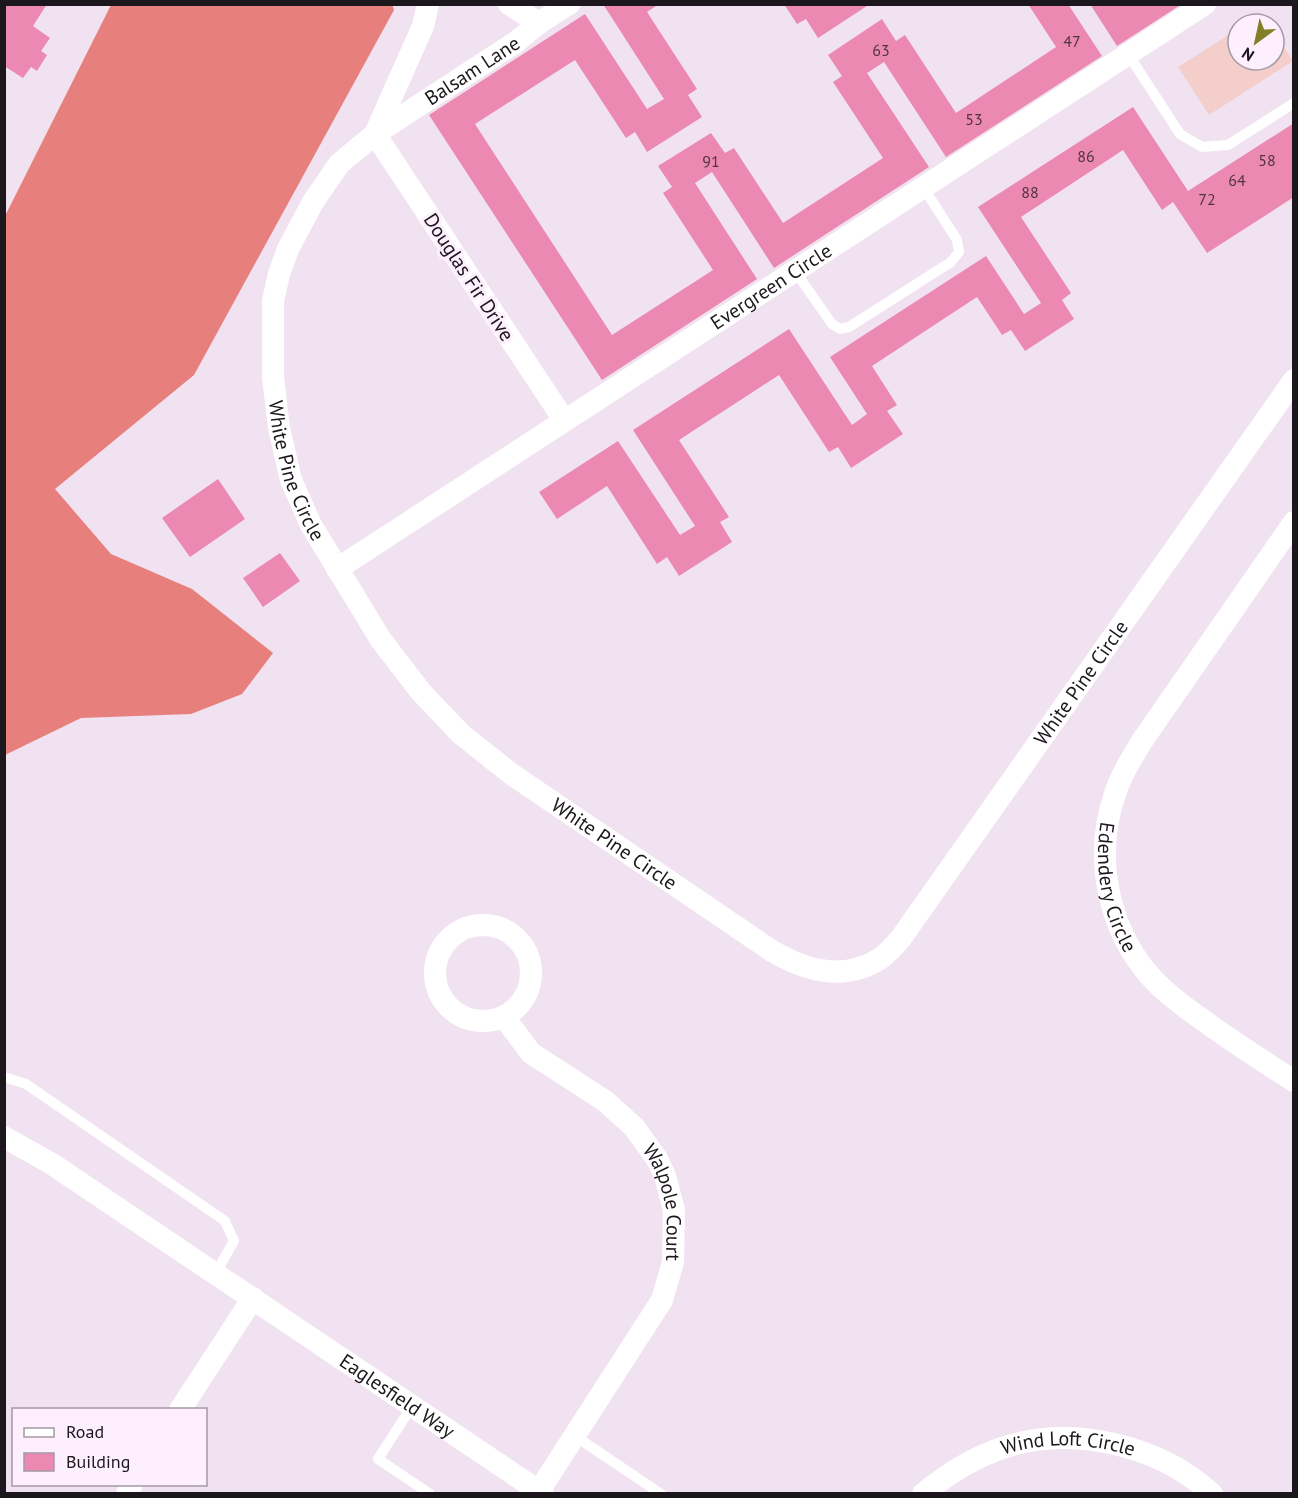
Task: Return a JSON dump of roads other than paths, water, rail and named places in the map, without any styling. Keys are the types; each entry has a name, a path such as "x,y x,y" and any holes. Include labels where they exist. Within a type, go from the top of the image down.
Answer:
{"street":[{"name":"White Pine Circle","path":"428,4 423,26 375,134 339,164 313,202 288,249 279,274 273,302 273,377 279,428 291,480 311,525 381,640 421,692 462,734 510,773 782,957 812,969 832,973 857,970 882,958 901,938 1293,380"},
{"path":"509,4 540,16"},
{"name":"Balsam Lane","path":"375,134 516,42 540,16 569,4"},
{"name":"Evergreen Circle","path":"337,569 1204,4"},
{"name":"Douglas Fir Drive","path":"375,134 564,420"},
{"name":"Edendery Circle","path":"1293,522 1126,767 1108,819 1104,860 1109,895 1117,921 1130,950 1150,977 1177,1002 1293,1081"},
{"path":"484,924 500,927 514,935 524,948 530,963 531,978 526,994 517,1007 504,1017 489,1021 465,1017 446,1004 437,990 434,975 436,959 442,945 454,933 468,926 484,924"},
{"name":"Walpole Court","path":"504,1017 531,1053 604,1101 634,1127 657,1159 665,1176 674,1210 674,1262 662,1299 541,1492"},
{"name":"Eaglesfield Way","path":"4,1137 52,1164 541,1492"},
{"path":"181,1408 253,1299"},
{"name":"Wind Loft Circle","path":"923,1494 944,1477 1002,1448 1028,1442 1060,1439 1085,1440 1134,1449 1179,1470 1212,1494"}],"lane":[{"path":"1128,54 1180,134 1202,147 1228,145 1293,103"},
{"path":"795,271 832,324 840,329 849,327 951,262 959,252 957,240 923,187"},
{"path":"4,1077 26,1084 225,1221 234,1241 215,1274"},
{"path":"412,1406 378,1459 430,1494"},
{"path":"575,1436 661,1494"}]}
